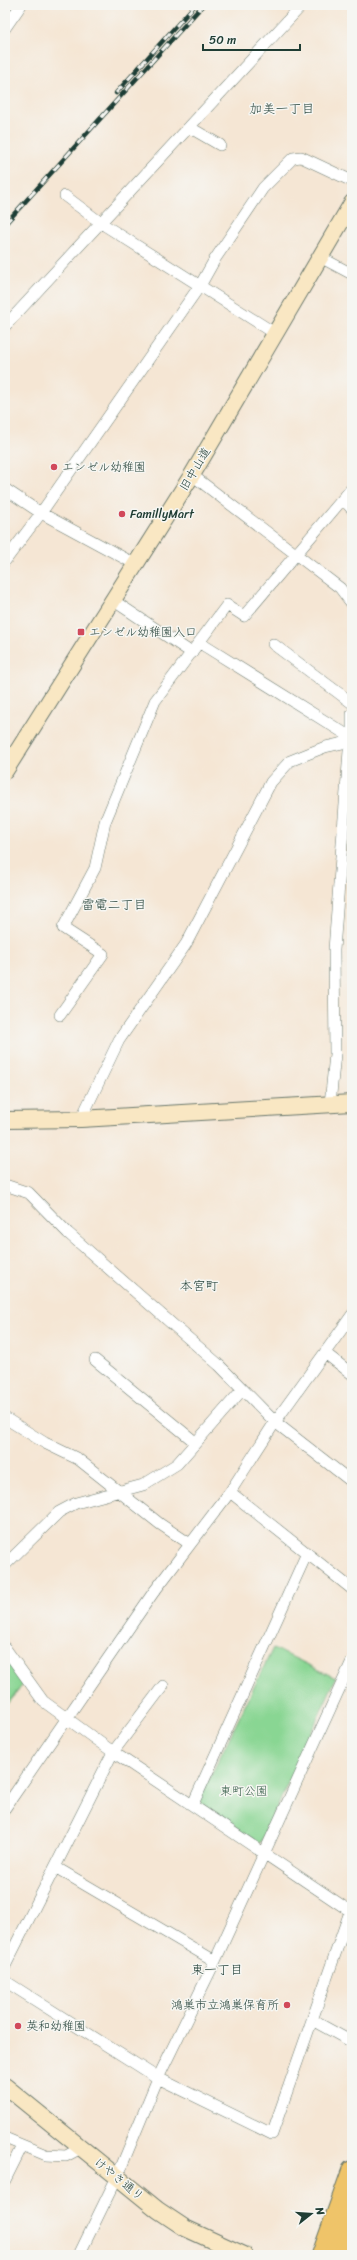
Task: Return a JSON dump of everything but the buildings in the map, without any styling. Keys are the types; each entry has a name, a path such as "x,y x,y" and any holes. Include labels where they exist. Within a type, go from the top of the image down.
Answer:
{"highway":[{"path":"322,2255 352,2171"},
{"path":"338,2255 352,2214"}],"main road":[{"name":"旧中山道","path":"5,771 114,601 192,475 352,203"},
{"path":"5,1120 81,1119 352,1102"},
{"name":"けやき通り","path":"5,2086 117,2177 185,2228 218,2250 244,2255"}],"street":[{"path":"5,28 21,5"},
{"path":"5,326 302,5"},
{"path":"189,127 220,145"},
{"path":"5,561 41,513 201,284 219,253 263,188 293,158 301,158 352,181"},
{"path":"65,196 101,223 201,284 276,334"},
{"path":"320,257 352,274"},
{"path":"192,475 340,588 352,604"},
{"path":"60,1016 103,954 63,928 95,868 105,822 156,701 227,605 244,616 352,488"},
{"path":"5,489 41,513 136,565"},
{"path":"342,500 352,509"},
{"path":"114,601 192,653"},
{"path":"200,643 352,738"},
{"path":"273,644 352,703"},
{"path":"352,714 352,728"},
{"path":"81,1119 118,1040 186,944 271,782 290,761 325,747 352,741"},
{"path":"330,1104 335,1054 334,950 350,751 352,747"},
{"path":"5,1185 29,1193 68,1233 219,1365 275,1422 352,1482"},
{"path":"5,1808 152,1593 230,1492 275,1422 352,1316"},
{"path":"325,1353 352,1374"},
{"path":"95,1360 195,1442"},
{"path":"5,1564 59,1512 76,1503 142,1485 176,1464 242,1390"},
{"path":"5,1418 45,1443 78,1459 190,1544"},
{"path":"230,1492 352,1588"},
{"path":"193,1804 307,1553"},
{"path":"5,1648 43,1701 113,1752 351,1908 272,2134 158,2078 5,1981"},
{"path":"79,2255 117,2177 158,2078 215,1961 352,1661"},
{"path":"5,1966 113,1752 164,1686"},
{"path":"55,1866 215,1961"},
{"path":"312,2020 352,2042"},
{"path":"5,2138 46,2155 66,2156 81,2148"},
{"path":"5,2180 22,2146"}],"green space":[{"path":"5,1648 27,1680 5,1706"},
{"name":"東町公園","path":"273,1648 336,1678 261,1842 253,1844 201,1804 200,1798"}],"railway":[{"path":"116,93 195,5"},
{"path":"5,224 203,5"}],"place":[{"name":"エンゼル幼稚園","path":"54,467"},
{"name":"FamillyMart","path":"122,514"},
{"name":"エンゼル幼稚園入口","path":"81,632"},
{"name":"鴻巣市立鴻巣保育所","path":"287,2005"},
{"name":"英和幼稚園","path":"18,2026"}],"district":[{"name":"加美一丁目","path":"282,108"},
{"name":"雷電二丁目","path":"114,904"},
{"name":"本宮町","path":"199,1285"},
{"name":"東一丁目","path":"217,1969"}]}
